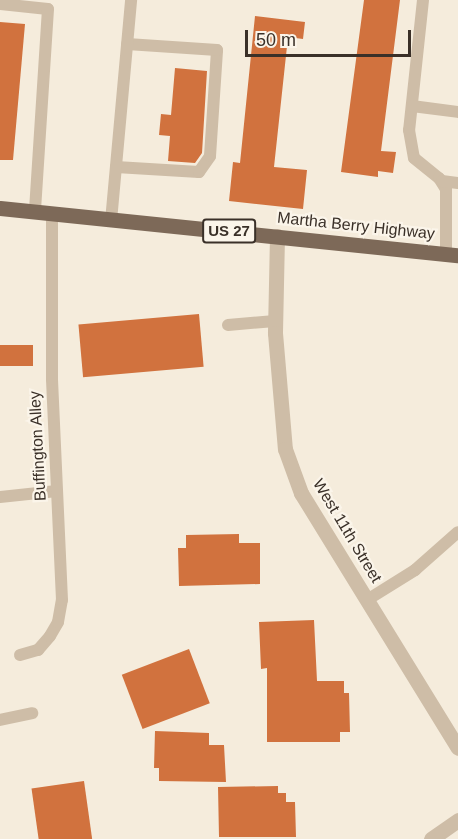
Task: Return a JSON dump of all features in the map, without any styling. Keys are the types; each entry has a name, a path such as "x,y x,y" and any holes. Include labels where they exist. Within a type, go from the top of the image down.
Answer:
{"main road":[{"name":"Martha Berry Highway","path":"0,208 452,254"}],"street":[{"name":"West 11th Street","path":"277,236 275,321 285,449 302,493 458,748"},
{"path":"431,839 458,820"}],"lane":[{"path":"111,221 131,0"},
{"path":"423,0 409,130 414,158 442,181 446,189 452,254"},
{"path":"0,4 48,9 35,213"},
{"path":"116,167 200,172 210,156 217,50 127,44"},
{"path":"412,106 458,112"},
{"path":"442,181 458,183"},
{"name":"Buffington Alley","path":"20,655 38,650 50,636 61,611 52,379 52,214"},
{"path":"228,325 275,321"},
{"path":"0,497 57,491"},
{"path":"367,600 415,570 458,532"},
{"path":"0,720 32,713"}],"building":[{"path":"364,0 400,0 381,151 396,152 393,173 378,171 378,177 341,172"},
{"path":"255,16 305,22 303,39 288,37 274,167 307,170 303,209 229,201 233,162 240,163"},
{"path":"0,22 25,24 13,160 0,160"},
{"path":"175,68 207,71 202,153 195,163 168,161 170,136 159,135 161,114 171,115"},
{"path":"199,314 204,367 83,377 78,325"},
{"path":"0,345 33,345 33,366 0,366"},
{"path":"239,534 239,543 260,543 260,584 179,586 178,548 186,548 186,535"},
{"path":"314,620 317,681 344,681 344,693 349,693 350,732 340,732 340,742 267,742 267,668 261,669 259,622"},
{"path":"189,649 210,703 143,729 122,675"},
{"path":"155,731 209,733 209,745 224,745 226,782 159,781 159,768 154,768"},
{"path":"84,781 92,839 39,839 32,788"},
{"path":"278,786 278,793 286,793 286,802 295,802 296,837 219,837 218,787"}]}
